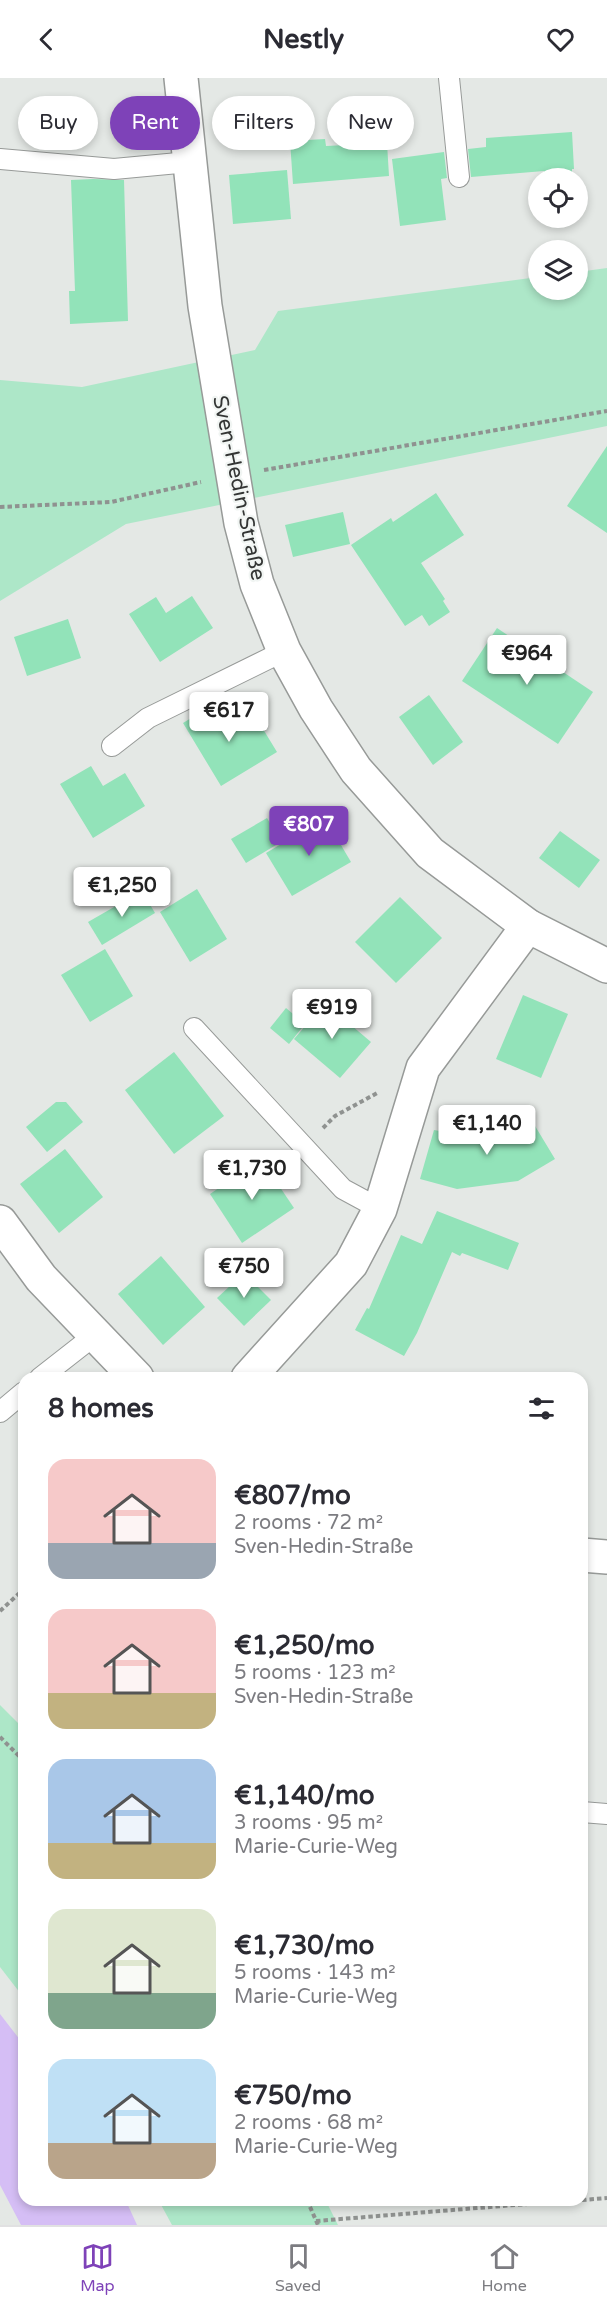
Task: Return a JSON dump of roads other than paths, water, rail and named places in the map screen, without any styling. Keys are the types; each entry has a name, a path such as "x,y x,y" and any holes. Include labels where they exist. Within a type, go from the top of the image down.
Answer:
{"street":[{"name":"Sven-Hedin-Straße","path":"181,78 205,306 241,523 257,584 284,651 316,709 356,770 430,853 528,926 607,966"},
{"path":"253,1372 351,1264 380,1209 423,1068 528,926"},
{"path":"0,1222 41,1278 131,1372"},
{"path":"588,1555 607,1557"}],"lane":[{"path":"449,78 459,177"},
{"path":"0,159 114,169 189,162"},
{"path":"111,746 147,718 284,651"},
{"path":"194,1028 343,1189 380,1209"},
{"path":"48,1372 95,1335"},
{"path":"0,1412 18,1397"},
{"path":"588,1812 607,1814"}]}
